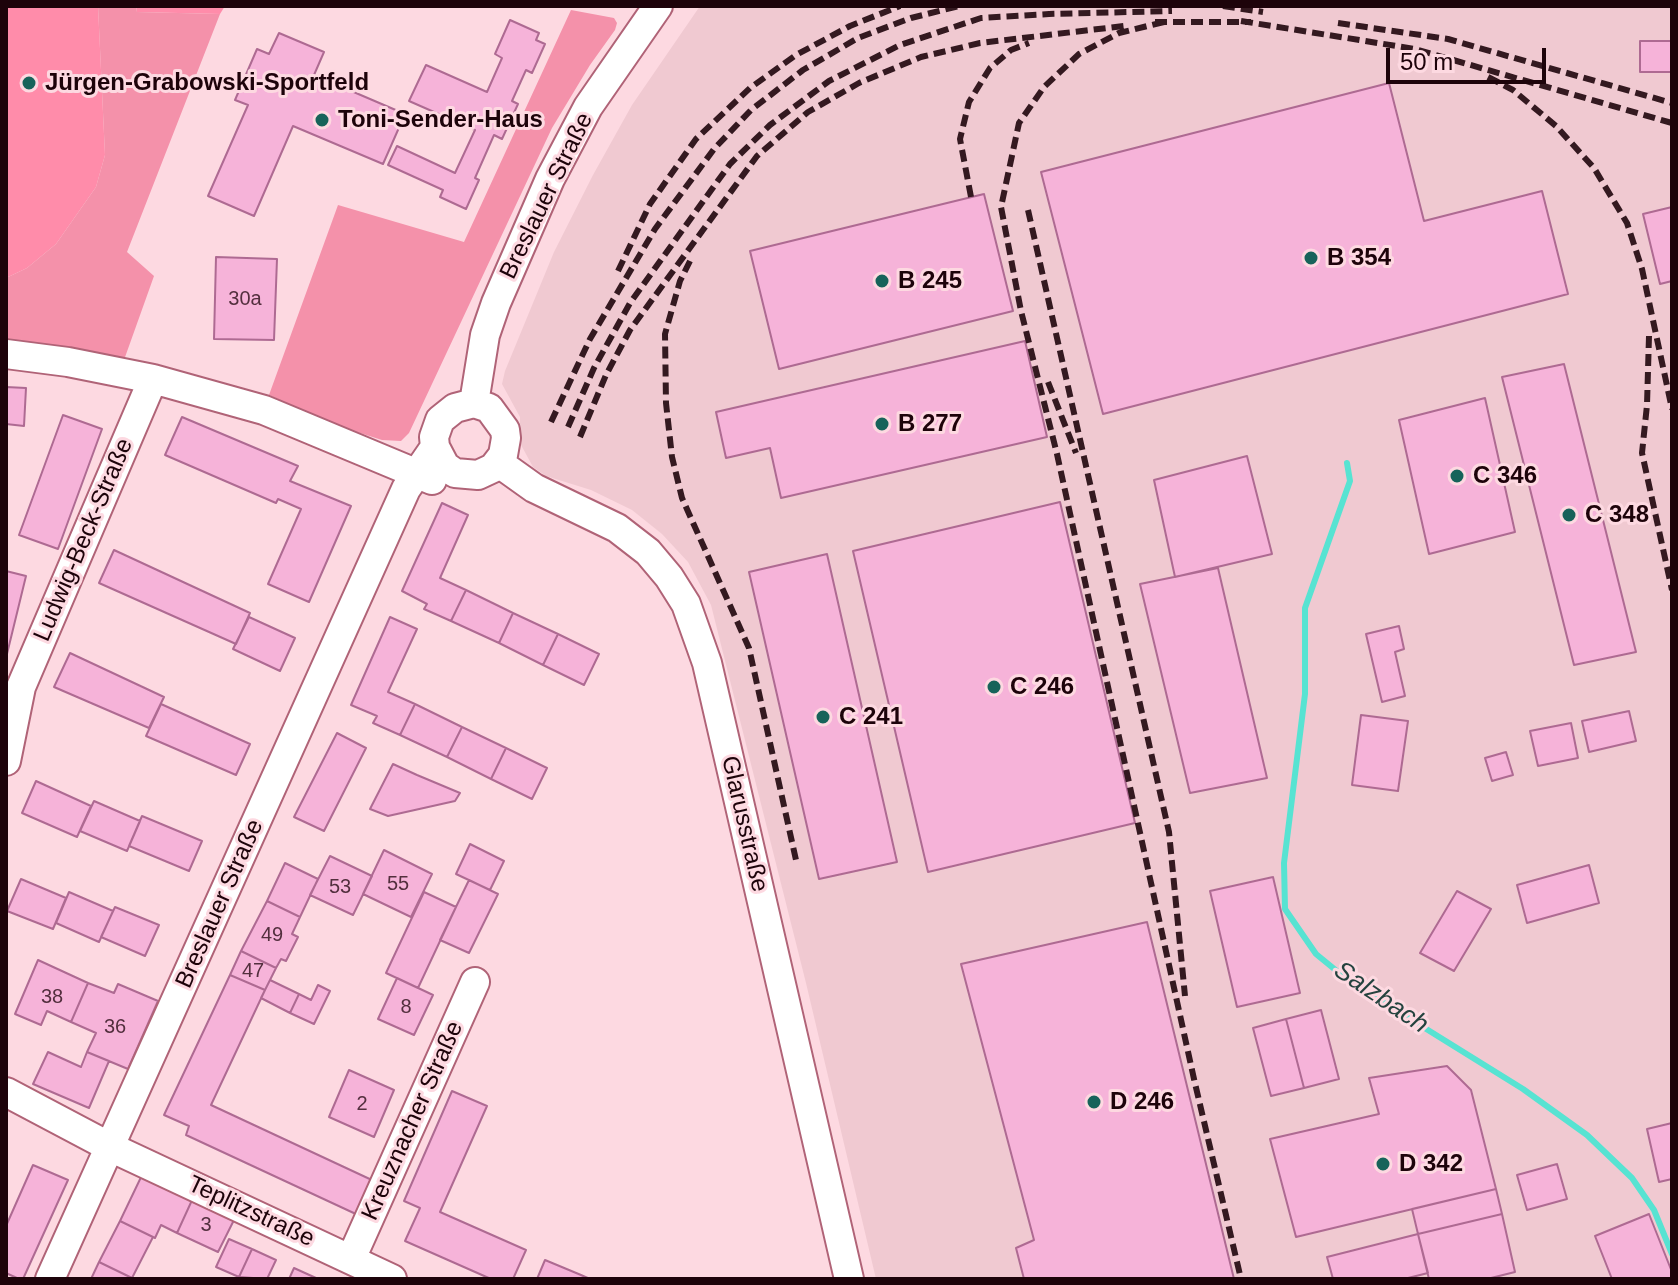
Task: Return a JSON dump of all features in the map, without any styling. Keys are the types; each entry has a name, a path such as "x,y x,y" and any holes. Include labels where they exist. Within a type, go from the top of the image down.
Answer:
{"street":[{"name":"Breslauer Straße","path":"50,1279 391,528 434,476 436,428 447,413 474,403 485,335 550,179 588,107 658,6"},
{"path":"6,354 68,362 153,379 264,410 434,476 478,475 499,463 506,447 501,421 489,408 474,403"},
{"name":"Ludwig-Beck-Straße","path":"6,761 14,686 153,379"},
{"name":"Glarusstraße","path":"499,463 534,488 617,528 648,552 686,604 707,663 849,1279"},
{"name":"Kreuznacher Straße","path":"351,1259 475,982"},
{"name":"Teplitzstraße","path":"6,1092 110,1147 392,1279"}],"shaded area":[{"path":"6,6 98,6 105,155 96,187 56,244 27,268 6,278"},
{"path":"98,6 136,6 137,12 220,14 127,252 154,276 124,360 84,351 6,344 6,278 27,268 56,244 96,187 105,155"},
{"path":"136,6 225,6 220,14 137,12"},
{"path":"700,6 1672,6 1672,1279 876,1279 711,605 688,562 662,534 632,510 591,490 546,476 533,467 520,443 520,417 502,384 554,252 593,175 632,105"},
{"path":"571,10 614,18 617,23 615,30 552,128 409,433 401,441 382,440 338,426 269,395 338,205 464,242"}],"building":[{"path":"510,20 539,33 536,40 545,44 532,73 526,70 512,101 518,104 502,139 494,135 475,178 479,180 466,209 440,197 443,190 388,165 397,146 455,173 475,130 409,101 426,65 487,92 502,58 495,54"},
{"name":"Toni-Sender-Haus","path":"279,33 324,52 314,75 405,114 383,164 293,126 254,216 208,196 248,105 235,100 257,49 269,54"},
{"path":"1640,41 1672,41 1672,72 1640,72"},
{"name":"B 354","path":"1389,83 1424,221 1542,191 1568,294 1103,414 1041,172"},
{"name":"B 245","path":"984,194 1013,311 779,369 750,251"},
{"path":"1672,207 1672,281 1660,284 1643,214"},
{"path":"216,257 277,259 274,340 214,339"},
{"name":"B 277","path":"1025,341 1047,437 781,498 770,448 726,458 716,412"},
{"name":"C 348","path":"1564,364 1636,652 1574,665 1502,377"},
{"path":"6,387 26,388 24,426 6,424"},
{"name":"C 346","path":"1485,398 1515,532 1429,554 1399,420"},
{"path":"63,415 102,429 58,549 19,535"},
{"path":"182,417 298,466 290,481 351,506 309,602 268,584 301,509 278,499 276,503 165,455"},
{"path":"1247,456 1272,554 1175,577 1154,480"},
{"name":"C 246","path":"1060,502 1135,823 928,872 853,551"},
{"path":"442,503 468,515 440,578 466,590 451,621 424,609 427,604 402,591"},
{"path":"114,550 250,613 236,644 99,583"},
{"name":"C 241","path":"827,554 897,862 819,879 749,572"},
{"path":"1218,568 1267,778 1190,793 1140,584"},
{"path":"6,571 26,576 6,658"},
{"path":"466,590 513,613 499,643 451,621"},
{"path":"513,613 558,634 543,665 499,643"},
{"path":"249,617 295,638 280,671 233,649"},
{"path":"390,617 417,629 388,692 415,704 400,735 373,723 377,716 351,705"},
{"path":"1399,626 1404,649 1395,652 1405,696 1382,702 1366,634"},
{"path":"558,634 599,654 584,685 543,665"},
{"path":"70,653 164,697 149,728 54,687"},
{"path":"161,704 250,744 236,775 146,736"},
{"path":"415,704 462,727 447,757 400,735"},
{"path":"1629,711 1636,741 1589,752 1582,721"},
{"path":"1361,715 1408,721 1398,791 1352,785"},
{"path":"1571,723 1578,758 1538,766 1530,731"},
{"path":"462,727 506,748 491,779 447,757"},
{"path":"337,733 366,748 324,831 294,817"},
{"path":"506,748 547,768 532,799 491,779"},
{"path":"1506,752 1513,775 1492,781 1485,758"},
{"path":"393,764 460,793 455,801 388,816 370,809"},
{"path":"36,781 91,806 77,837 22,813"},
{"path":"94,801 140,821 127,851 80,831"},
{"path":"142,816 202,841 189,871 129,846"},
{"path":"470,844 504,861 490,890 456,874"},
{"path":"384,850 432,874 411,917 363,894"},
{"path":"330,856 372,876 353,915 310,895"},
{"path":"285,863 318,879 300,917 267,901"},
{"path":"1589,865 1599,903 1527,923 1517,885"},
{"path":"1273,877 1300,993 1237,1007 1210,891"},
{"path":"21,879 66,898 53,929 7,911"},
{"path":"469,880 498,894 469,953 440,940"},
{"path":"1457,891 1491,909 1454,971 1420,953"},
{"path":"69,892 113,911 99,942 56,923"},
{"path":"424,892 456,907 418,988 386,973"},
{"path":"267,901 300,917 292,934 298,937 286,961 281,959 276,968 241,951"},
{"path":"115,907 159,925 145,956 101,937"},
{"name":"D 246","path":"1147,922 1234,1279 1024,1279 1016,1248 1034,1240 961,964"},
{"path":"241,951 276,968 265,990 230,975"},
{"path":"38,960 88,983 71,1022 47,1011 41,1025 15,1014"},
{"path":"230,975 265,990 211,1105 374,1181 358,1215 186,1135 189,1126 164,1115"},
{"path":"397,978 433,995 414,1035 378,1019"},
{"path":"270,980 299,994 290,1013 261,998"},
{"path":"88,983 114,993 118,984 158,1001 128,1069 87,1052 96,1033 71,1022"},
{"path":"318,985 330,991 314,1024 290,1013 299,994 311,1000"},
{"path":"1321,1010 1339,1079 1304,1088 1286,1019"},
{"path":"1286,1019 1304,1088 1271,1096 1253,1028"},
{"path":"48,1052 81,1067 87,1052 109,1061 89,1108 33,1084"},
{"name":"D 342","path":"1447,1066 1471,1090 1496,1189 1296,1237 1270,1139 1379,1114 1369,1078"},
{"path":"349,1070 394,1090 374,1137 329,1117"},
{"path":"452,1091 487,1106 440,1212 526,1250 513,1279 491,1279 405,1241 420,1208 404,1201"},
{"path":"1672,1123 1672,1179 1659,1182 1647,1129"},
{"path":"1557,1164 1567,1199 1527,1210 1517,1175"},
{"path":"33,1165 68,1180 23,1279 19,1279 6,1273 6,1226"},
{"path":"143,1173 193,1198 177,1233 161,1225 155,1238 120,1221"},
{"path":"1496,1189 1502,1214 1418,1234 1412,1209"},
{"path":"193,1198 235,1218 218,1252 177,1233"},
{"path":"1502,1214 1515,1272 1487,1279 1429,1279 1418,1234"},
{"path":"1649,1214 1672,1279 1612,1279 1595,1236"},
{"path":"120,1221 153,1237 132,1278 99,1262"},
{"path":"1418,1234 1428,1273 1404,1279 1333,1279 1327,1257"},
{"path":"229,1239 252,1249 239,1277 216,1267"},
{"path":"252,1249 276,1260 267,1279 239,1277"},
{"path":"545,1260 581,1275 590,1279 537,1279"},
{"path":"99,1262 132,1278 133,1279 91,1279"},
{"path":"294,1268 316,1278 316,1279 289,1279"}],"waterway":[{"name":"Salzbach","path":"1347,463 1350,481 1305,608 1305,694 1284,863 1285,909 1316,954 1349,981 1523,1089 1587,1135 1632,1178 1654,1210 1672,1254"}],"railway":[{"path":"618,271 650,204 696,139 750,88 796,55 850,26 900,6"},
{"path":"551,422 590,339 655,229 714,149 751,110 803,70 858,38 911,18 959,6"},
{"path":"1223,6 1263,12"},
{"path":"568,427 594,368 630,303 730,164 770,125 829,81 900,45 981,18 1172,11"},
{"path":"1241,21 1415,49 1672,123"},
{"path":"1155,22 1251,22"},
{"path":"1164,22 1119,33 1079,54 1044,87 1019,123 1001,207 1021,311 1057,454 1241,1279"},
{"path":"1338,23 1448,39 1672,103"},
{"path":"580,437 606,375 630,330 757,156 808,112 859,83 921,57 980,43 1124,26"},
{"path":"971,197 960,139 969,102 990,68 1011,50 1029,43"},
{"path":"1488,77 1513,90 1556,126 1594,168 1627,223 1642,269 1672,409"},
{"path":"1028,210 1169,832 1185,996"},
{"path":"690,261 680,281 665,334 666,403 672,457 682,498 749,648 796,860"},
{"path":"1649,336 1642,453 1672,590"},
{"path":"1048,382 1076,453"}],"place":[{"name":"Jürgen-Grabowski-Sportfeld","path":"29,83"},
{"name":"Toni-Sender-Haus","path":"322,120"},
{"name":"B 354","path":"1311,258"},
{"name":"B 245","path":"882,281"},
{"name":"B 277","path":"882,424"},
{"name":"C 346","path":"1457,476"},
{"name":"C 348","path":"1569,515"},
{"name":"C 246","path":"994,687"},
{"name":"C 241","path":"823,717"},
{"name":"D 246","path":"1094,1102"},
{"name":"D 342","path":"1383,1164"}]}
